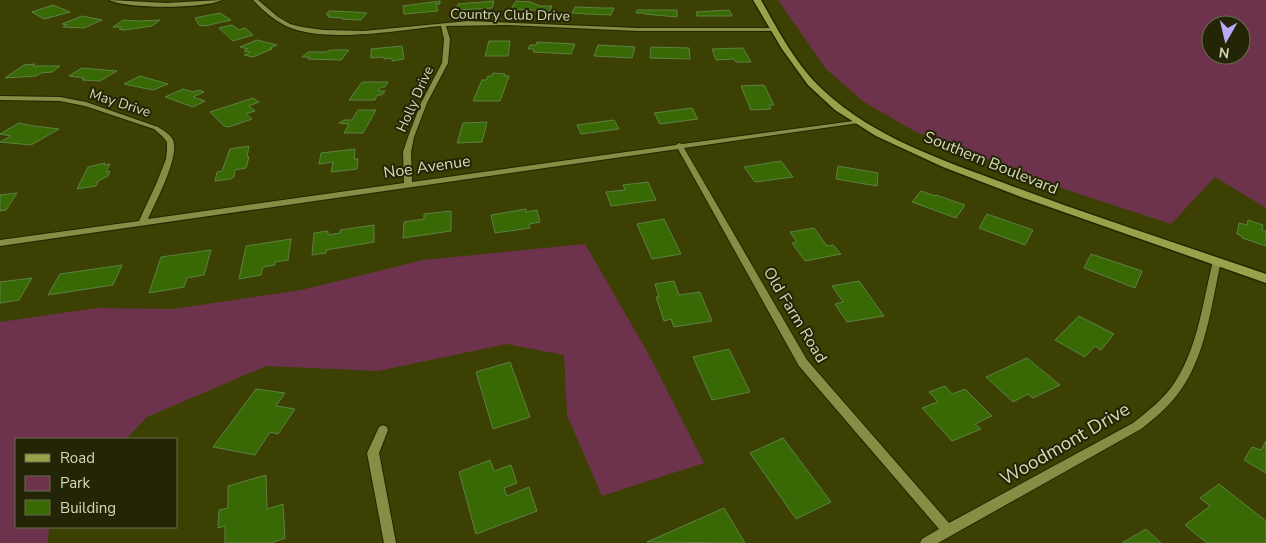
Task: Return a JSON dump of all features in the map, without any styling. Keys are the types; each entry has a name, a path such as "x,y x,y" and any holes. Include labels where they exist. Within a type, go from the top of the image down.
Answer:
{"main road":[{"name":"Southern Boulevard","path":"758,0 794,64 816,88 859,121 936,161 1024,195 1266,278"}],"street":[{"path":"111,0 137,4 166,5 220,0"},
{"name":"Country Club Drive","path":"255,0 282,21 299,29 314,31 360,33 443,25 491,23 670,31 774,29"},
{"name":"Holly Drive","path":"408,184 407,152 411,137 424,102 445,63 447,39 443,25"},
{"name":"May Drive","path":"0,98 60,99 86,104 156,128 163,133 170,142 168,162 142,222"},
{"name":"Noe Avenue","path":"0,243 679,145 859,121"},
{"name":"Old Farm Road","path":"679,145 803,363 948,531"},
{"name":"Woodmont Drive","path":"926,543 1137,426 1160,406 1182,381 1194,353 1217,261"},
{"path":"383,430 373,452 390,543"}],"green space":[{"path":"778,0 1266,0 1266,208 1215,177 1171,224 1070,191 916,132 864,102 826,69"},
{"path":"585,244 648,353 704,463 602,496 567,415 564,355 507,344 378,371 266,366 147,417 127,438 15,438 15,528 49,528 48,543 0,543 0,322 97,308 173,309 301,290 423,260"}],"building":[{"path":"440,1 440,4 436,4 438,11 404,14 403,6"},
{"path":"494,1 492,8 456,10 458,4"},
{"path":"516,1 530,2 540,6 552,6 550,11 511,9"},
{"path":"53,5 70,12 44,19 32,12"},
{"path":"575,7 614,8 611,15 572,13"},
{"path":"637,10 677,10 677,17 636,13"},
{"path":"729,10 732,16 697,16 696,12"},
{"path":"329,11 367,13 361,20 342,19 328,17 330,15 326,15"},
{"path":"220,13 231,20 205,26 199,25 195,18"},
{"path":"82,16 102,20 84,28 63,27 67,25 62,24"},
{"path":"123,20 160,20 152,26 124,30 119,29 121,27 113,27"},
{"path":"232,25 239,30 245,28 253,35 233,41 219,28"},
{"path":"257,40 277,45 253,57 244,55 250,52 244,51 248,49 240,47"},
{"path":"489,41 510,41 508,56 485,56"},
{"path":"537,42 575,44 571,54 533,52 534,49 528,49 530,45 536,45"},
{"path":"598,45 635,47 632,58 594,56"},
{"path":"402,46 404,59 392,61 392,58 371,58 371,49"},
{"path":"651,47 689,48 690,59 650,58"},
{"path":"743,48 751,62 736,62 734,59 716,60 712,49"},
{"path":"349,50 341,60 308,59 309,57 302,57 308,52"},
{"path":"35,64 33,66 60,66 52,72 41,73 36,76 5,78 24,65"},
{"path":"82,68 117,71 100,81 82,80 84,78 69,76"},
{"path":"493,73 509,76 500,101 473,101 482,80 486,80"},
{"path":"140,76 168,84 153,90 124,84"},
{"path":"362,82 388,82 385,87 381,87 378,91 385,91 382,95 377,95 375,100 349,100"},
{"path":"764,85 774,105 769,105 771,109 751,110 741,86"},
{"path":"183,89 193,92 198,90 204,92 193,97 205,101 193,107 165,97"},
{"path":"253,98 259,102 249,106 255,111 246,114 252,119 229,127 224,126 210,112"},
{"path":"692,108 698,119 660,124 654,113"},
{"path":"358,110 376,110 363,133 344,133 349,124 339,123 344,120 352,120"},
{"path":"614,120 619,129 581,134 577,125"},
{"path":"487,122 482,142 457,143 463,123"},
{"path":"19,123 59,129 31,145 0,142 11,136 0,134"},
{"path":"249,146 246,168 235,170 234,177 230,179 215,181 217,172 222,171 230,149"},
{"path":"355,149 354,159 358,159 357,169 331,172 333,162 319,164 321,153"},
{"path":"781,161 793,177 755,182 744,167"},
{"path":"105,163 104,165 110,164 106,172 110,171 108,176 98,181 96,186 77,189 88,167"},
{"path":"838,166 878,173 877,186 836,179"},
{"path":"648,182 656,200 611,206 606,192 625,190 623,185"},
{"path":"921,191 965,205 956,218 912,202"},
{"path":"17,193 6,210 0,211 0,195"},
{"path":"526,209 526,212 537,210 540,222 529,224 530,228 495,233 491,215"},
{"path":"451,211 451,231 403,238 404,222 424,219 424,214"},
{"path":"987,214 1033,230 1025,245 979,228"},
{"path":"664,219 681,254 652,259 637,224"},
{"path":"1248,220 1263,225 1262,230 1266,231 1266,246 1242,238 1242,236 1237,234 1239,223 1247,225"},
{"path":"374,225 374,242 326,250 326,253 312,255 314,233 328,231 328,235 340,233 340,230"},
{"path":"814,228 827,246 833,245 841,254 805,261 792,243 797,242 790,232"},
{"path":"291,239 288,260 275,262 275,265 263,267 261,275 239,279 246,246"},
{"path":"211,250 204,275 187,278 184,287 149,293 161,257"},
{"path":"1091,254 1142,271 1135,288 1084,268"},
{"path":"122,265 113,285 48,295 60,274"},
{"path":"32,278 19,300 0,303 0,282"},
{"path":"674,281 679,295 700,292 712,321 674,327 671,319 664,321 656,297 659,297 655,284"},
{"path":"859,281 884,316 847,322 835,304 843,302 832,286"},
{"path":"1079,316 1114,334 1101,350 1095,346 1085,357 1055,340"},
{"path":"729,349 750,392 712,400 693,357"},
{"path":"1027,358 1060,385 1033,398 1028,394 1013,402 986,377"},
{"path":"510,362 530,417 493,429 476,372"},
{"path":"945,386 952,394 965,389 992,416 975,424 981,429 952,441 922,408 938,402 929,392"},
{"path":"256,389 285,393 276,406 295,409 278,434 270,432 255,455 213,447"},
{"path":"783,438 831,502 796,519 750,453"},
{"path":"1266,441 1266,473 1244,460 1252,447 1261,450"},
{"path":"490,460 494,471 511,465 517,483 504,488 507,496 529,487 537,511 476,534 459,472"},
{"path":"266,475 267,509 283,504 285,538 271,543 225,543 225,526 218,528 219,510 228,508 228,486"},
{"path":"1219,484 1266,521 1266,543 1207,543 1185,525 1210,506 1200,498"},
{"path":"724,508 745,543 647,542"},
{"path":"1146,529 1161,543 1122,543"}]}
